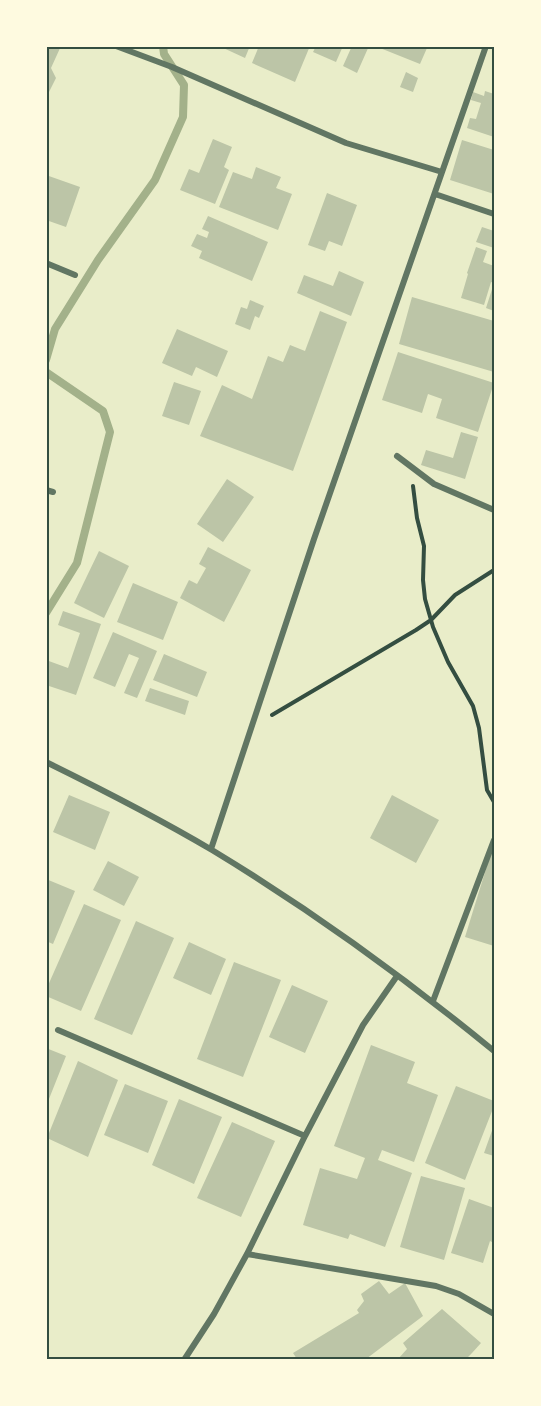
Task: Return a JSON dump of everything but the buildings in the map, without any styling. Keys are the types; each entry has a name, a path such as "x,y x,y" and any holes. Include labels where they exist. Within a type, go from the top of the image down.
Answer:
{"street":[{"path":"116,46 172,67 346,143 442,172"},
{"path":"211,849 250,727 486,46"},
{"path":"435,194 495,214"},
{"path":"46,263 75,275"},
{"path":"397,456 434,484 495,510"},
{"path":"46,762 120,798 211,849 299,905 433,1001 495,1051"},
{"path":"433,1001 495,840"},
{"path":"184,1359 214,1314 247,1254 363,1025 397,976"},
{"path":"58,1030 305,1136"},
{"path":"247,1254 436,1286 459,1294 495,1314"}],"path":[{"path":"410,464 417,518 424,546 423,591 431,620 448,662 473,706 479,728 487,790 495,802"},
{"path":"250,727 301,699 431,620 455,595 495,570"}],"waterway":[{"path":"46,360 55,329 98,260 155,180 183,117 184,85 164,54 163,46"},
{"path":"46,372 103,411 110,432 77,563 46,613"}]}
